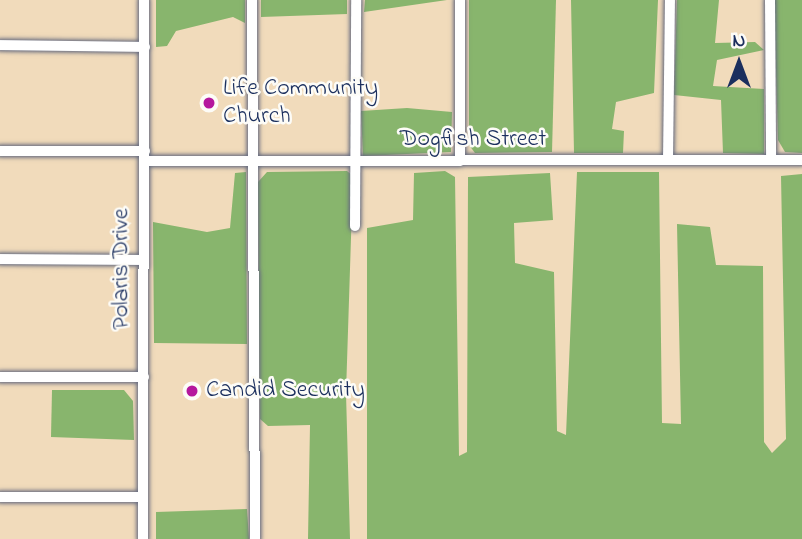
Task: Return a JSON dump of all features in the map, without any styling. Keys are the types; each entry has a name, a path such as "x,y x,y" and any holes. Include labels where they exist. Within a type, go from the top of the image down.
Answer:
{"street":[{"name":"Polaris Drive","path":"143,539 145,0"},
{"path":"252,0 255,539"},
{"path":"355,226 356,0"},
{"path":"460,0 460,161"},
{"path":"668,160 670,0"},
{"path":"770,0 771,160"},
{"path":"0,45 145,47"},
{"name":"Dogfish Street","path":"0,150 254,162 802,160"},
{"path":"0,259 142,260"},
{"path":"0,377 144,377"},
{"path":"0,497 143,497"}],"green space":[{"path":"156,0 245,0 245,23 233,17 176,31 167,46 156,47"},
{"path":"261,0 347,0 347,14 261,17"},
{"path":"365,0 447,0 364,12"},
{"path":"469,0 556,0 552,152 475,153 469,145"},
{"path":"571,0 658,0 654,93 616,102 612,129 624,131 623,153 574,153"},
{"path":"677,0 719,0 715,43 755,42 764,50 717,60 713,86 764,89 764,154 723,153 721,100 674,95"},
{"path":"774,0 802,0 802,153 785,152 778,140"},
{"path":"407,108 452,112 451,152 363,156 361,111"},
{"path":"347,171 353,176 346,393 350,539 308,539 310,425 268,426 260,419 258,182 267,172"},
{"path":"445,171 455,177 459,456 467,452 468,177 550,173 553,220 514,223 515,263 554,272 557,431 566,435 577,172 659,172 662,423 681,424 677,224 710,227 716,265 763,266 764,442 772,453 786,439 781,176 802,174 802,539 367,539 367,228 413,220 414,173"},
{"path":"246,172 247,344 154,343 153,222 207,232 230,228 235,173"},
{"path":"52,390 124,390 133,401 134,440 51,437"},
{"path":"247,509 249,539 156,539 156,512"}],"place":[{"name":"Life Community Church","path":"209,103"},
{"name":"Candid Security","path":"192,391"}]}
